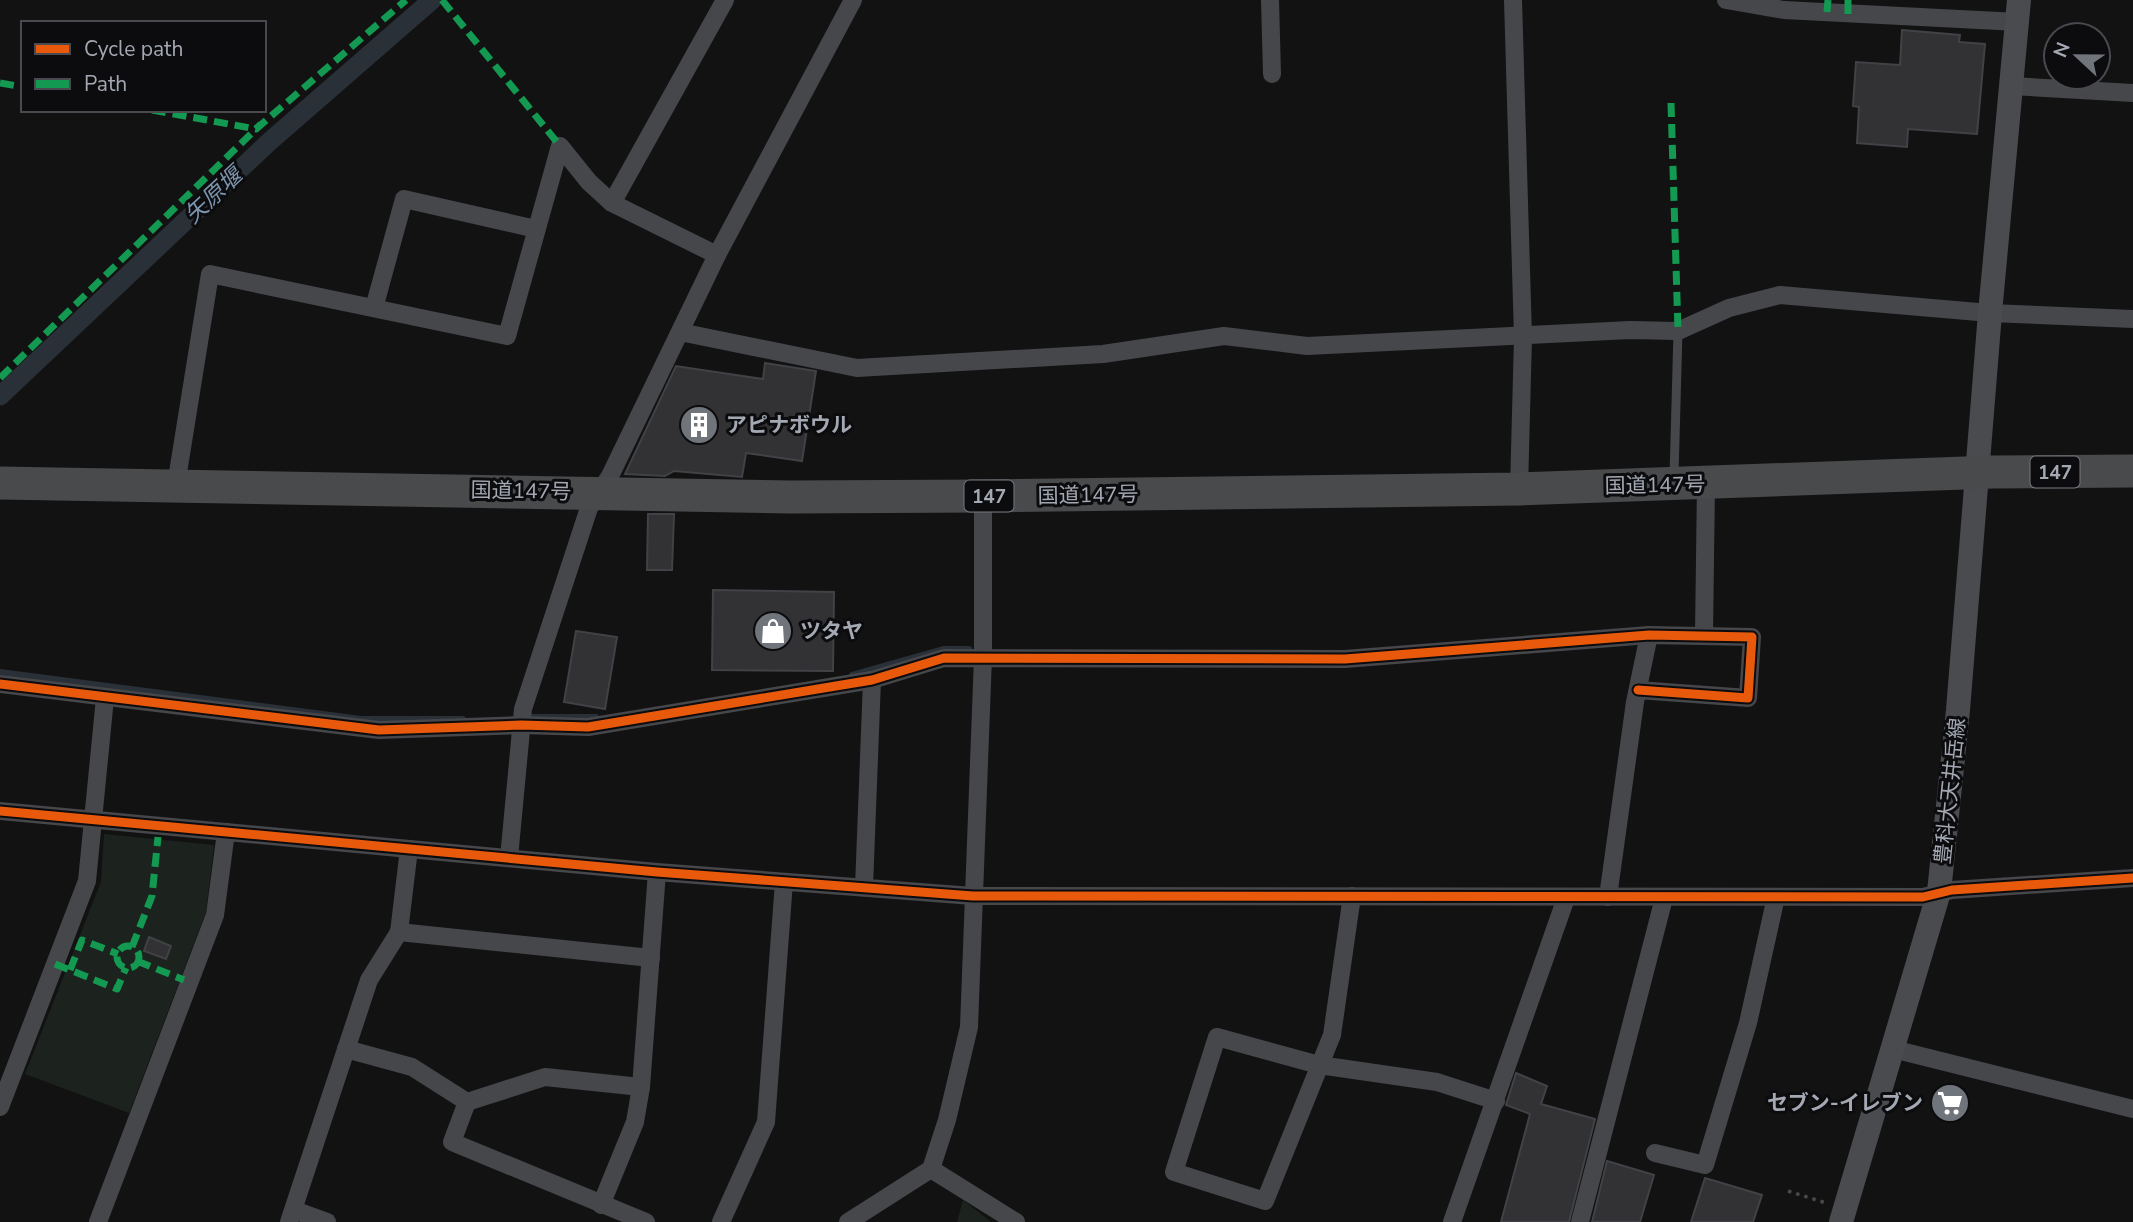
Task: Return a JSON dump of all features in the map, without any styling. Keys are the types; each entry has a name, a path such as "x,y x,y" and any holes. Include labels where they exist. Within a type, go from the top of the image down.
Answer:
{"highway":[{"name":"国道147号","path":"0,483 790,498 1519,489 1978,473 2133,471"}],"main road":[{"name":"豊科大天井岳線","path":"1834,1213 1893,1049 1938,892 1958,710 1990,313 2019,11"}],"street":[{"path":"612,203 725,0"},
{"path":"509,858 523,709 589,508 600,493 717,256 853,0"},
{"path":"1270,0 1272,74"},
{"path":"1513,0 1523,337 1519,489"},
{"path":"1726,0 1784,10 2019,11"},
{"path":"2012,86 2133,93"},
{"path":"176,485 210,274 507,336 560,146 589,182 612,203 717,256"},
{"path":"374,308 404,199 536,229"},
{"path":"680,332 857,368 1103,354 1224,336 1307,346 1630,330 1678,331 1729,308 1780,295 1990,313 2133,319"},
{"path":"1690,484 1704,634"},
{"path":"848,1222 873,1215 931,1169 947,1120 969,1027 983,657 983,496"},
{"path":"1608,897 1638,690 1649,635"},
{"path":"0,684 379,730 522,725 588,727 872,680 944,658 1345,659 1649,635 1752,637 1748,698 1638,690"},
{"path":"864,887 872,680"},
{"path":"0,1107 87,881 105,698"},
{"path":"0,811 94,822 657,872 973,896 1923,897 1938,892 2133,878"},
{"path":"99,1222 215,915 226,832"},
{"path":"327,1222 291,1216 369,980 399,932 409,849"},
{"path":"601,1205 635,1122 641,1087 657,872"},
{"path":"722,1222 766,1122 785,882"},
{"path":"1352,896 1332,1035 1319,1065 1265,1201 1174,1172 1217,1037 1319,1065 1437,1082 1496,1101"},
{"path":"1655,1153 1705,1165 1748,1023 1776,897"},
{"path":"1452,1222 1566,898"},
{"path":"1580,1222 1664,898"},
{"path":"399,932 651,958"},
{"path":"346,1049 412,1066 467,1102"},
{"path":"1893,1049 2133,1109"},
{"path":"467,1102 545,1077 641,1087"},
{"path":"467,1102 452,1142 646,1222"},
{"path":"931,1169 1016,1222"}],"lane":[{"path":"1678,331 1690,484"}],"path":[{"path":"1788,1191 1834,1213"}],"shaded area":[{"path":"104,834 214,845 206,912 129,1113 25,1074 101,882"},
{"path":"963,1200 991,1222 957,1222"}],"building":[{"path":"1902,30 1960,35 1959,42 1985,44 1977,134 1908,129 1907,147 1857,143 1859,107 1853,106 1856,62 1900,65"},
{"name":"アピナボウル","path":"765,363 816,371 802,461 746,453 742,477 674,471 665,476 625,474 676,366 763,379"},
{"path":"648,514 674,514 672,570 647,570"},
{"name":"ツタヤ","path":"713,590 834,592 833,671 712,670"},
{"path":"576,631 617,637 605,709 564,702"},
{"path":"149,937 171,946 166,959 144,951"},
{"path":"1516,1073 1547,1086 1541,1104 1595,1119 1569,1222 1501,1222 1530,1114 1506,1105"},
{"path":"1607,1161 1654,1175 1640,1222 1592,1222"},
{"path":"1705,1178 1762,1195 1753,1222 1691,1222"}],"waterway":[{"name":"矢原堰","path":"0,396 269,142 432,0"},
{"path":"852,675 944,649 969,649"},
{"path":"0,672 361,719 463,719"},
{"path":"523,717 596,717"}],"marked path":[{"path":"163,112 256,129 406,0"},
{"path":"442,0 560,146"},
{"path":"1827,12 1828,0"},
{"path":"1848,0 1848,14"},
{"path":"0,83 21,87"},
{"path":"1671,103 1678,331"},
{"path":"0,378 261,124"},
{"path":"132,947 152,896 158,837"},
{"path":"70,970 82,940 118,954"},
{"path":"128,946 138,953 139,957 132,967 128,968 118,961 117,957 124,947 128,946"},
{"path":"137,961 184,980"},
{"path":"55,964 117,989 126,968"}],"cycle path":[{"path":"0,684 379,730 521,725 588,727 872,680 944,658 1345,659 1649,635 1752,637 1748,698 1638,690"},
{"path":"0,811 657,872 973,896 1923,897 1952,890 2133,878"}],"place":[{"name":"アピナボウル","path":"699,425"},
{"name":"ツタヤ","path":"773,631"},
{"name":"セブン-イレブン","path":"1950,1103"}]}
